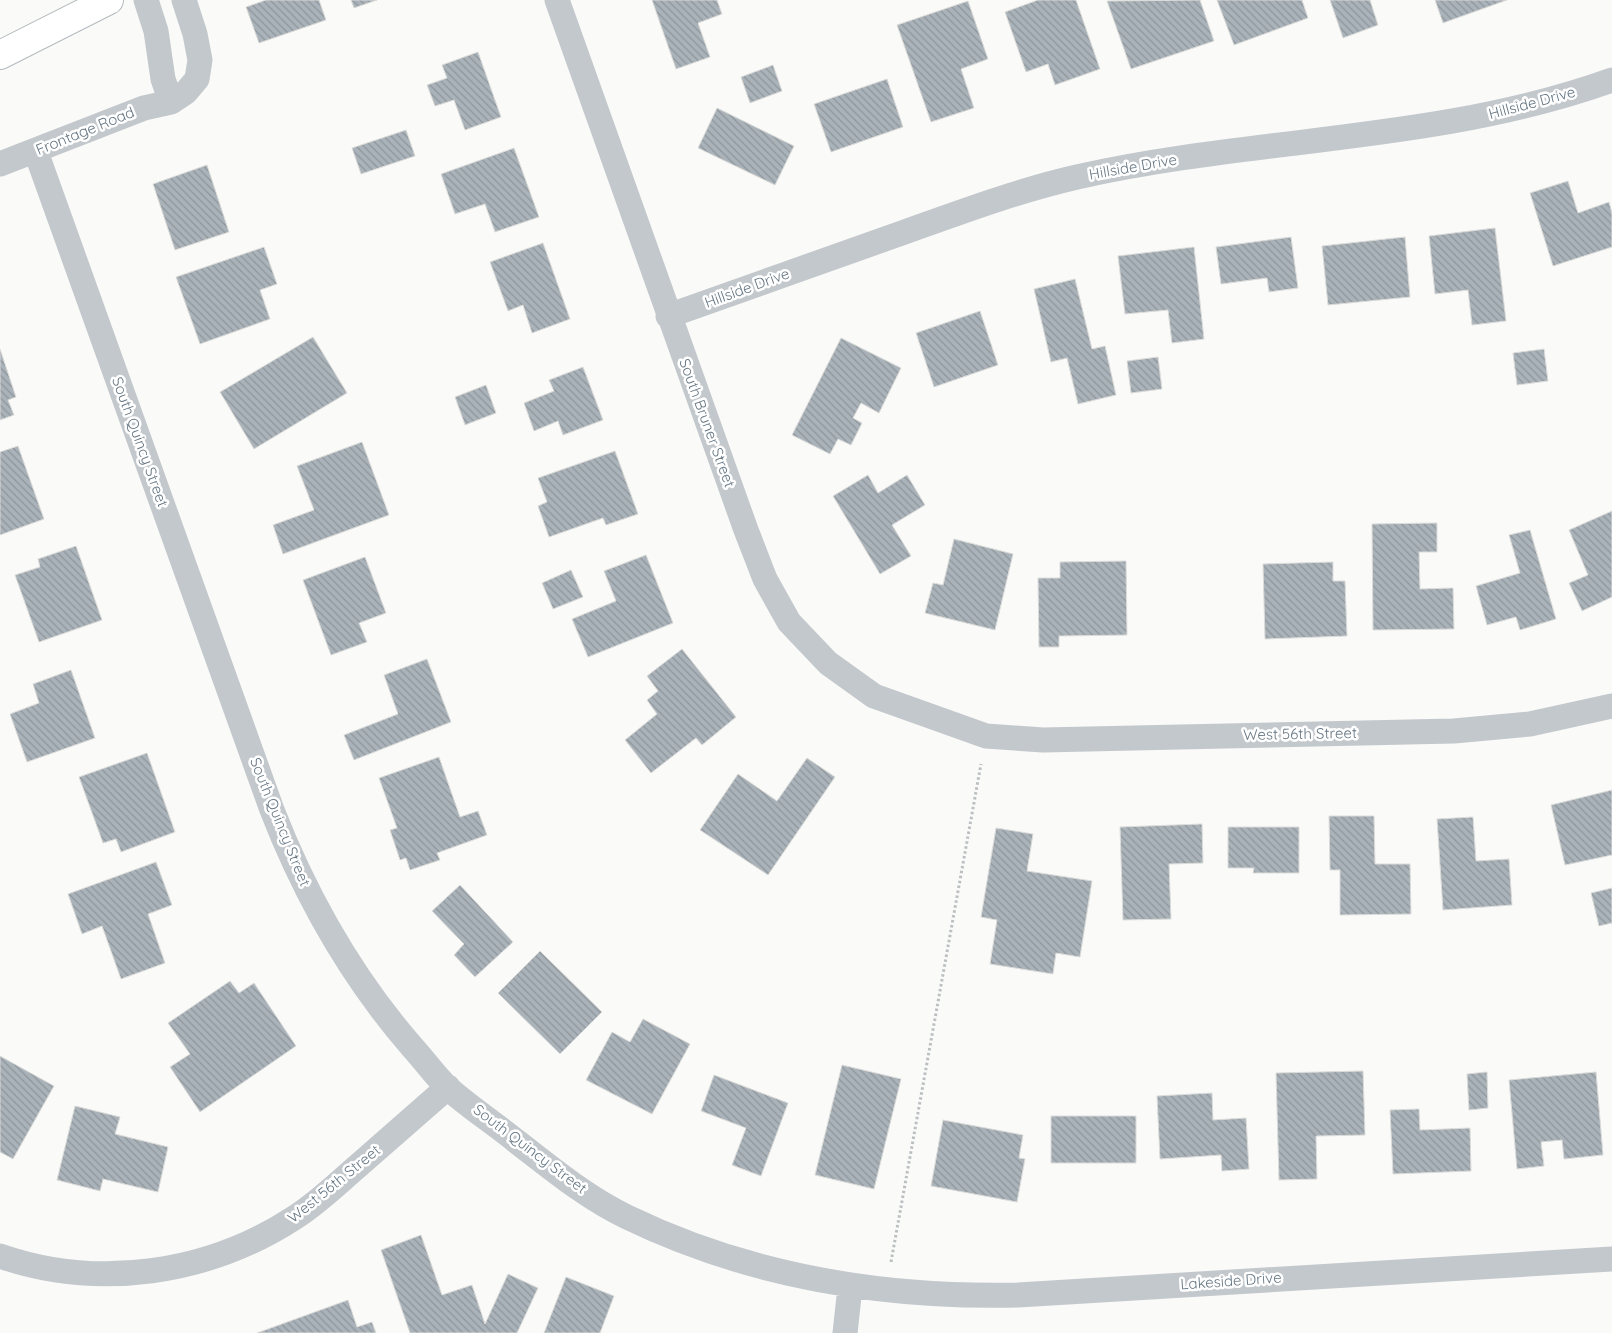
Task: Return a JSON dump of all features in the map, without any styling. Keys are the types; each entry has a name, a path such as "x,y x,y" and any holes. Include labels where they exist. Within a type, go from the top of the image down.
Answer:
{"main road":[{"path":"0,55 109,0"}],"street":[{"path":"146,0 156,31 163,79 171,102"},
{"name":"Frontage Road","path":"0,164 36,152 144,108 171,102 186,92 197,79 200,60 195,34 184,0"},
{"name":"South Bruner Street","path":"557,0 668,316 765,579 790,622 828,664 874,696 986,736"},
{"name":"Hillside Drive","path":"668,316 998,199 1076,177 1167,160 1469,119 1539,104 1612,80"},
{"name":"South Quincy Street","path":"36,152 289,854 318,913 350,966 386,1016 448,1088 563,1177 625,1216 737,1261 850,1286"},
{"name":"West 56th Street","path":"986,736 1043,740 1454,731 1530,724 1612,706"},
{"name":"West 56th Street","path":"0,1256 43,1267 96,1274 150,1272 203,1261 251,1242 295,1218 332,1189 448,1088"},
{"name":"Lakeside Drive","path":"850,1286 935,1295 1018,1295 1612,1259"},
{"path":"845,1333 850,1286"}],"path":[{"path":"886,1290 986,736"}],"building":[{"path":"266,0 319,0 326,20 259,43 246,7"},
{"path":"351,0 377,0 354,8"},
{"path":"652,0 717,0 722,14 698,23 710,57 676,69"},
{"path":"1038,0 1076,0 1100,69 1055,85 1048,64 1026,72 1005,12"},
{"path":"1200,0 1214,41 1131,69 1107,1"},
{"path":"1217,0 1302,0 1308,18 1234,45"},
{"path":"1330,0 1370,0 1378,25 1343,38"},
{"path":"1435,0 1507,0 1443,23"},
{"path":"968,1 988,59 961,69 974,108 931,122 897,25"},
{"path":"478,52 501,117 465,130 454,100 435,106 427,85 447,78 442,65"},
{"path":"773,65 782,91 750,103 741,77"},
{"path":"887,79 903,127 831,152 814,104"},
{"path":"717,108 794,146 775,185 698,148"},
{"path":"406,130 415,156 361,174 352,148"},
{"path":"514,148 539,217 495,232 485,204 455,214 441,174"},
{"path":"207,165 229,232 175,250 153,184"},
{"path":"1568,181 1578,213 1609,202 1612,213 1612,247 1553,266 1530,193"},
{"path":"1495,228 1506,321 1472,325 1468,290 1435,294 1429,236"},
{"path":"1291,237 1298,288 1269,292 1267,278 1221,284 1216,247"},
{"path":"1405,237 1410,297 1328,305 1322,246"},
{"path":"543,243 570,319 532,333 523,305 508,311 490,262"},
{"path":"264,247 277,284 260,290 270,319 200,344 176,277"},
{"path":"1194,247 1204,339 1172,343 1168,310 1125,314 1118,256"},
{"path":"1075,279 1092,349 1105,346 1116,395 1078,404 1067,358 1051,362 1034,289"},
{"path":"980,311 998,365 934,387 916,333"},
{"path":"313,337 347,393 254,449 220,392"},
{"path":"841,338 901,368 879,413 861,403 853,418 862,423 851,445 838,439 830,454 792,435"},
{"path":"0,349 16,397 8,400 14,415 0,420"},
{"path":"1544,349 1548,381 1517,385 1513,353"},
{"path":"1158,357 1162,389 1131,393 1127,361"},
{"path":"583,367 603,420 563,435 558,421 534,431 524,403 554,391 549,380"},
{"path":"486,385 496,413 465,425 455,397"},
{"path":"362,442 389,515 283,554 273,525 314,510 297,466"},
{"path":"18,446 44,519 0,535 0,452"},
{"path":"615,451 638,514 606,525 603,518 549,537 538,506 547,502 538,478"},
{"path":"868,475 878,493 907,475 925,505 892,525 911,556 880,574 833,496"},
{"path":"1612,511 1612,597 1582,611 1569,583 1588,575 1569,530"},
{"path":"1437,523 1437,552 1419,552 1420,589 1453,588 1454,629 1373,630 1372,524"},
{"path":"1530,530 1556,619 1520,630 1516,617 1487,625 1476,586 1520,573 1509,535"},
{"path":"954,539 1013,554 995,630 925,613 933,583 943,585"},
{"path":"76,546 102,620 39,642 15,575 40,567 38,559"},
{"path":"646,555 673,623 588,657 572,619 616,601 604,571"},
{"path":"365,557 386,613 359,623 367,642 331,655 303,580"},
{"path":"1126,561 1127,635 1059,636 1059,647 1039,647 1038,578 1060,578 1060,562"},
{"path":"1333,562 1333,581 1345,581 1347,636 1265,639 1263,564"},
{"path":"571,570 583,597 553,609 542,583"},
{"path":"682,649 736,717 702,745 696,738 651,773 625,740 657,714 647,700 658,691 647,676"},
{"path":"427,659 451,722 354,760 344,735 398,714 384,675"},
{"path":"71,670 95,738 27,762 10,714 39,703 33,684"},
{"path":"147,753 175,832 121,852 116,839 103,843 79,777"},
{"path":"439,757 460,817 478,811 487,835 437,853 440,860 410,870 406,858 400,860 390,830 397,828 379,778"},
{"path":"807,758 835,777 768,875 700,830 738,774 777,801"},
{"path":"1612,790 1612,855 1565,865 1551,805"},
{"path":"1329,816 1374,816 1375,864 1410,864 1411,914 1340,915 1340,870 1330,870"},
{"path":"1473,817 1476,861 1509,859 1512,905 1443,910 1437,819"},
{"path":"1202,824 1203,863 1169,864 1171,919 1123,920 1120,827"},
{"path":"1228,827 1299,827 1299,873 1253,873 1254,868 1228,868"},
{"path":"996,828 1033,834 1027,871 1092,881 1080,957 1056,953 1053,974 990,964 997,920 981,917"},
{"path":"156,862 172,905 148,914 165,963 121,979 102,926 82,934 68,894"},
{"path":"460,885 513,942 475,977 454,955 464,944 432,911"},
{"path":"1612,888 1612,923 1599,926 1591,893"},
{"path":"540,951 602,1012 560,1054 498,993"},
{"path":"230,981 239,993 254,983 296,1046 200,1112 170,1067 190,1054 168,1023"},
{"path":"643,1019 690,1044 652,1114 586,1080 612,1032 630,1042"},
{"path":"0,1056 54,1086 13,1159 0,1152"},
{"path":"842,1065 901,1079 874,1189 815,1175"},
{"path":"1363,1071 1365,1135 1316,1136 1317,1179 1279,1180 1276,1073"},
{"path":"1487,1072 1488,1108 1469,1110 1467,1074"},
{"path":"1596,1072 1603,1155 1564,1159 1562,1140 1541,1142 1544,1166 1517,1169 1509,1080"},
{"path":"714,1075 788,1103 761,1176 732,1165 746,1128 701,1111"},
{"path":"1212,1093 1213,1120 1246,1118 1249,1169 1222,1171 1221,1155 1160,1159 1157,1096"},
{"path":"75,1106 120,1117 115,1134 168,1147 158,1192 103,1179 100,1191 57,1180"},
{"path":"1419,1109 1420,1130 1470,1128 1471,1171 1393,1174 1390,1110"},
{"path":"1051,1116 1136,1116 1136,1163 1051,1163"},
{"path":"943,1120 1023,1135 1019,1158 1025,1159 1017,1202 931,1186"},
{"path":"421,1235 442,1295 472,1285 485,1324 508,1274 538,1288 517,1333 410,1333 381,1250"},
{"path":"566,1277 614,1296 600,1333 544,1333"},
{"path":"348,1300 357,1327 372,1322 376,1333 257,1333"}]}
